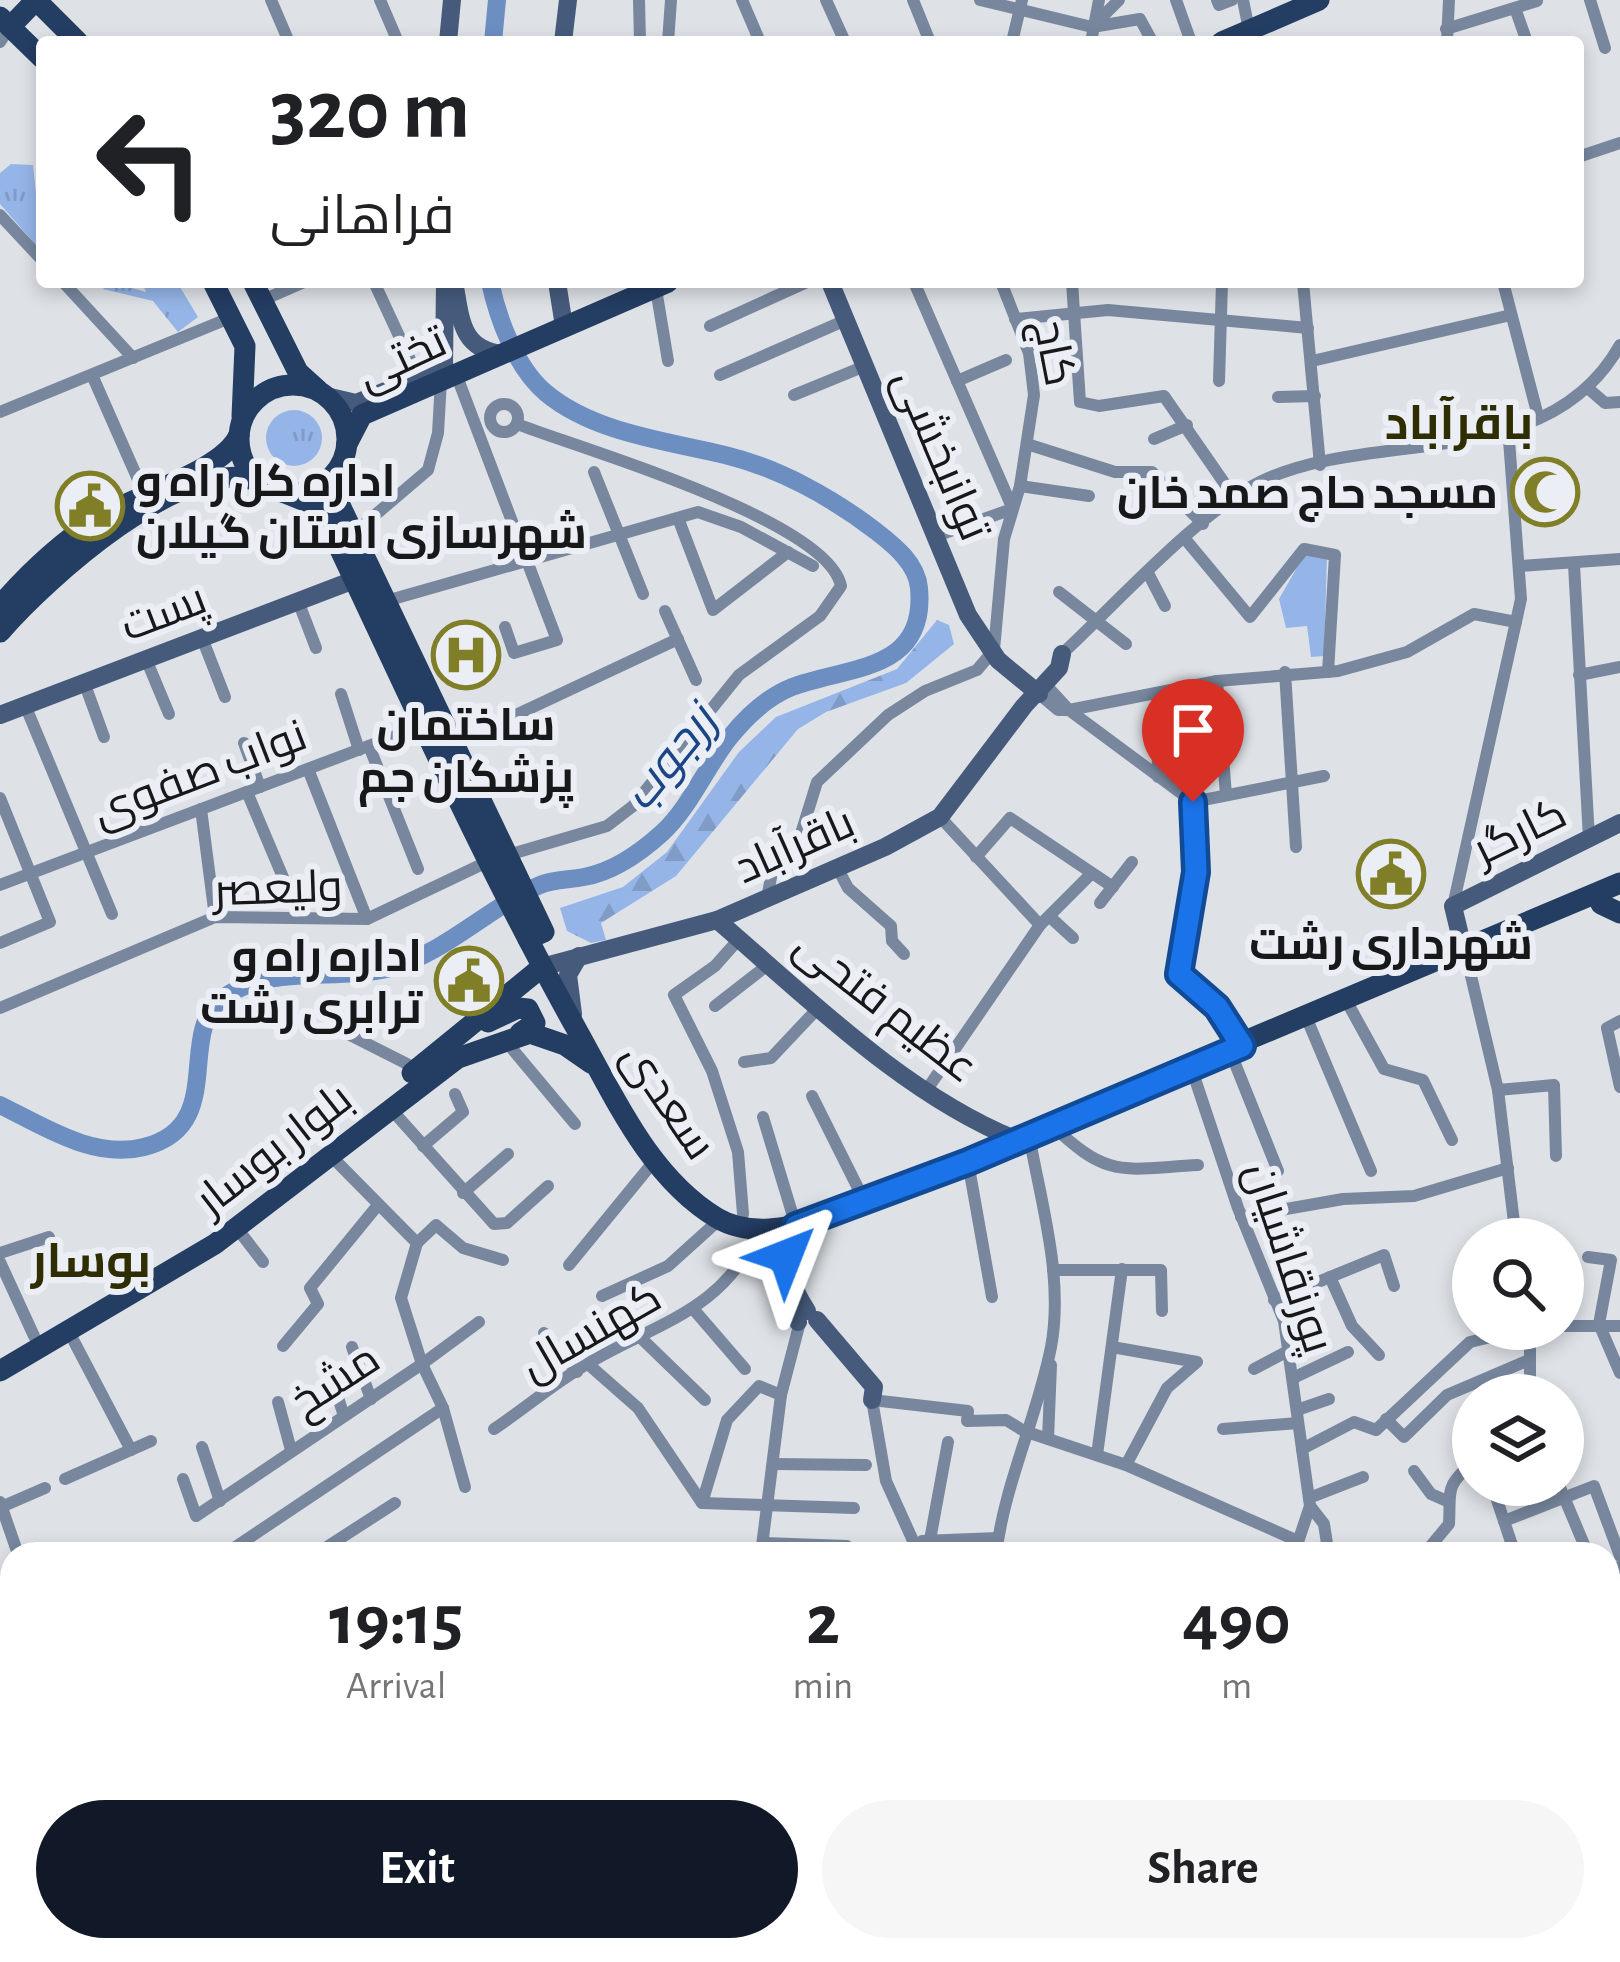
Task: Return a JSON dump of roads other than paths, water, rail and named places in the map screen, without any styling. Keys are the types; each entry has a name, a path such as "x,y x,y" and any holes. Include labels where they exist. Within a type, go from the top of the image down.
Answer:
{"main road":[{"path":"36,53 4,28 36,0 72,36"},
{"path":"449,36 452,0"},
{"path":"564,36 568,0"},
{"path":"1236,36 1318,0"},
{"path":"216,288 246,355 240,429 244,462 260,482"},
{"path":"440,375 445,288"},
{"path":"456,288 466,337 491,352"},
{"path":"558,288 564,326"},
{"name":"تختی","path":"344,454 362,415 491,352 530,342 650,288"},
{"name":"توانبخشی","path":"833,288 968,615 994,650 1035,689"},
{"path":"0,632 51,576 140,513 228,475 285,493 320,487 344,454 341,414 298,372 258,291"},
{"name":"تختی","path":"324,395 356,404 440,375"},
{"path":"0,606 68,540 144,493 221,459 255,401 274,388 297,385 324,395"},
{"name":"سعدی","path":"344,454 334,488 454,743 501,863"},
{"name":"سعدی","path":"285,493 320,507 424,725 501,863 536,936 542,967 598,1067 655,1160 719,1220 796,1226 865,1202 1617,895"},
{"name":"پست","path":"0,715 354,580"},
{"name":"باقرآباد","path":"542,967 717,920 940,817 1062,654"},
{"name":"کارگر","path":"1453,906 1620,823"},
{"path":"1453,906 1465,955"},
{"name":"عظیم فتحی","path":"717,920 820,1006 969,1118 1023,1138"},
{"name":"سعدی","path":"536,936 579,956"},
{"path":"577,1029 568,975 579,956"},
{"name":"بلوار بوسار","path":"0,1356 208,1233 542,967"},
{"path":"448,1044 518,1008 528,1009 535,1023 512,1036"},
{"path":"512,1036 566,1045 598,1067"},
{"name":"بلوار بوسار","path":"0,1371 236,1227 458,1058 512,1036"},
{"path":"865,1202 877,1187 965,1150 975,1137 969,1118"},
{"path":"751,1221 807,1323 872,1400"},
{"path":"782,1271 796,1226"}],"street":[{"path":"271,0 286,36"},
{"path":"380,0 395,36"},
{"path":"639,0 640,36"},
{"path":"668,36 671,0"},
{"path":"742,0 757,36"},
{"path":"826,0 842,36"},
{"path":"913,0 928,36"},
{"path":"980,0 1092,27 1140,19 1150,36"},
{"path":"1091,36 1099,0"},
{"path":"1092,27 1119,0"},
{"path":"1176,0 1189,36"},
{"path":"1217,0 1219,4 1232,0"},
{"path":"1243,0 1250,30"},
{"path":"1449,0 1446,35 1537,1"},
{"path":"1590,0 1604,48"},
{"path":"1014,36 1022,7"},
{"path":"1515,8 1525,36"},
{"path":"1535,36 1541,33"},
{"path":"1584,155 1620,143"},
{"path":"0,214 36,253"},
{"path":"69,288 134,358"},
{"path":"378,288 475,420 557,640 514,653 505,627"},
{"path":"659,288 668,362"},
{"path":"710,326 794,288"},
{"path":"917,288 1012,508 936,536"},
{"name":"کاج","path":"994,650 1001,560 1020,486 1034,395 1029,353 1007,288"},
{"path":"1072,288 1080,402 1099,406 1165,396 1234,497"},
{"path":"1219,381 1222,288"},
{"path":"1304,288 1321,465"},
{"path":"1504,288 1538,416"},
{"path":"1016,319 1072,311 1308,328"},
{"path":"1312,361 1511,316"},
{"path":"0,412 232,317"},
{"path":"720,375 846,320"},
{"name":"باقرآباد","path":"1062,654 1234,497 1286,471 1450,446 1508,428 1590,390 1620,345"},
{"path":"957,382 1006,360"},
{"path":"794,395 865,366"},
{"path":"92,375 144,493"},
{"path":"354,533 428,470 438,434 440,375"},
{"path":"1590,390 1605,403 1620,401"},
{"path":"1277,397 1315,396"},
{"path":"475,420 490,422 503,432 517,424 517,412 508,404 492,410 490,422"},
{"name":"ولیعصر","path":"0,1008 215,917 368,919 501,863 607,826 633,806 740,675 820,616 841,586 832,563 761,515 517,424"},
{"path":"1154,440 1187,425"},
{"path":"1453,906 1516,622 1522,566 1508,428"},
{"path":"1027,444 1115,472 1152,472 1203,524"},
{"path":"594,472 616,536 643,593"},
{"path":"1020,486 1089,496"},
{"path":"386,602 698,512 741,526 813,566"},
{"path":"678,518 713,610 788,552"},
{"path":"1186,540 1250,617 1304,549 1335,555 1328,672"},
{"path":"1522,566 1620,560"},
{"path":"1574,565 1589,838"},
{"path":"1149,575 1165,606"},
{"path":"1059,592 1126,644"},
{"path":"298,601 316,648"},
{"path":"665,611 696,680"},
{"path":"1069,710 1216,681 1328,672 1407,652 1474,614 1516,622"},
{"path":"202,638 225,697"},
{"path":"454,743 678,639"},
{"path":"766,898 773,867 799,840 817,782 888,715 925,691 977,670 994,650"},
{"path":"146,659 169,714"},
{"path":"1579,675 1620,667"},
{"path":"1286,672 1296,847"},
{"path":"1216,681 1226,795"},
{"path":"84,682 104,736"},
{"path":"1035,689 1193,802 1324,776"},
{"path":"341,694 418,869"},
{"path":"26,705 112,914"},
{"path":"1157,719 1158,776"},
{"name":"نواب صفوی","path":"0,885 424,725"},
{"path":"244,743 254,790 293,901"},
{"path":"308,769 368,919"},
{"path":"0,798 50,922 0,943"},
{"path":"1193,802 1196,872 1179,974 1217,1007 1278,1171"},
{"path":"201,809 215,917"},
{"path":"940,817 1045,921 1073,938"},
{"path":"976,856 1010,818 1113,886"},
{"path":"1100,903 1132,862"},
{"path":"837,867 848,888 891,926 892,941 904,955"},
{"path":"928,1088 1045,921 1091,874"},
{"path":"739,939 715,967 674,995 712,1071 732,1132 751,1221"},
{"path":"1465,955 1498,1090 1514,1218"},
{"path":"715,1006 769,964"},
{"path":"1347,1002 1384,1069 1423,1080 1452,1140"},
{"path":"744,1062 771,1058 820,1006"},
{"path":"1307,1018 1371,1172"},
{"path":"1620,1021 1607,1028 1620,1087"},
{"path":"338,1029 417,1069"},
{"path":"512,1036 575,1124"},
{"name":"پورنقاشیان","path":"1191,1067 1290,1350 1310,1502 1298,1542"},
{"path":"1498,1090 1554,1085 1556,1156"},
{"path":"422,1146 463,1112 455,1094"},
{"path":"812,1096 865,1202"},
{"path":"389,1107 485,1218 499,1224 548,1186"},
{"path":"763,1117 796,1226"},
{"path":"1052,1125 1088,1159 1124,1169 1198,1165"},
{"path":"1023,1138 1053,1270 1048,1439"},
{"path":"329,1154 417,1243 436,1226 464,1248 503,1260"},
{"path":"463,1193 508,1154"},
{"path":"569,1265 655,1160"},
{"path":"968,1162 992,1297"},
{"path":"1241,1217 1342,1199 1414,1196 1508,1168"},
{"path":"283,1346 318,1304 310,1288 378,1205"},
{"path":"602,1296 668,1266 719,1220"},
{"name":"کهنسال","path":"494,1429 582,1368 694,1311 751,1246 751,1221"},
{"path":"236,1227 263,1262"},
{"path":"34,1336 0,1258 49,1237"},
{"name":"مشخ","path":"182,1479 196,1516 422,1364 401,1298 404,1276 418,1253 417,1243"},
{"path":"1274,1300 1384,1256 1394,1286"},
{"path":"1588,1257 1611,1260 1599,1324 1620,1373"},
{"path":"1097,1455 1122,1269"},
{"path":"1053,1270 1161,1270 1162,1311"},
{"path":"1330,1277 1352,1326 1379,1355"},
{"path":"694,1311 745,1369"},
{"path":"465,1487 443,1408 422,1364 479,1322"},
{"path":"763,1542 781,1395 788,1362 807,1323"},
{"path":"1584,1325 1620,1326"},
{"path":"69,1332 131,1450"},
{"path":"544,1333 582,1368 638,1408 702,1503"},
{"path":"641,1338 705,1400"},
{"path":"998,1542 1024,1431 1051,1346"},
{"path":"352,1347 371,1399"},
{"path":"1112,1347 1194,1358 1195,1366 1167,1388 1126,1465"},
{"path":"1254,1369 1290,1350"},
{"path":"1302,1449 1354,1422 1372,1432 1461,1350"},
{"path":"1528,1350 1530,1374"},
{"path":"1293,1378 1348,1352"},
{"path":"1386,1419 1404,1437 1447,1395 1529,1360"},
{"path":"332,1379 344,1416"},
{"path":"702,1503 727,1420 759,1386 781,1395"},
{"path":"1223,1429 1298,1417 1329,1399"},
{"path":"920,1542 886,1481 872,1400 968,1411 968,1420 1006,1420 1024,1431 1126,1465 1284,1542"},
{"path":"278,1402 291,1450"},
{"path":"244,1542 443,1408"},
{"path":"65,1479 151,1442"},
{"path":"923,1542 948,1442"},
{"path":"202,1448 220,1501"},
{"path":"773,1464 866,1466"},
{"path":"1414,1471 1431,1494 1447,1501"},
{"path":"1327,1542 1324,1524 1310,1502 1363,1477"},
{"path":"1434,1542 1449,1524 1447,1501 1452,1483"},
{"path":"13,1542 0,1507 45,1488"},
{"path":"1584,1489 1596,1488 1615,1542"},
{"path":"335,1542 395,1503"},
{"path":"702,1503 854,1508"},
{"path":"1499,1506 1511,1542"},
{"path":"1504,1521 1532,1506"},
{"path":"1567,1506 1583,1542"},
{"path":"955,1542 998,1538"}],"waterway":[{"name":"زرجوب","path":"494,36 497,0"},
{"name":"زرجوب","path":"0,1105 69,1139 106,1149 144,1147 170,1136 185,1120 193,1100 202,1034 209,1014 223,998 242,987 283,977 390,968 448,941 540,885 615,866 672,823 730,737 766,702 792,687 879,662 910,636 918,616 919,588 910,563 891,543 824,496 785,476 725,455 608,427 565,407 535,383 517,357 492,288"}],"place":[{"name":"مسجد حاج صمد خان","path":"1545,492"},
{"name":"اداره کل راه و شهرسازی استان گیلان","path":"90,506"},
{"name":"ساختمان پزشکان جم","path":"466,655"},
{"name":"شهرداری رشت","path":"1391,874"},
{"name":"اداره راه و ترابری رشت","path":"469,981"}],"district":[{"name":"باقرآباد","path":"1459,422"},
{"name":"بوسار","path":"91,1260"}]}
